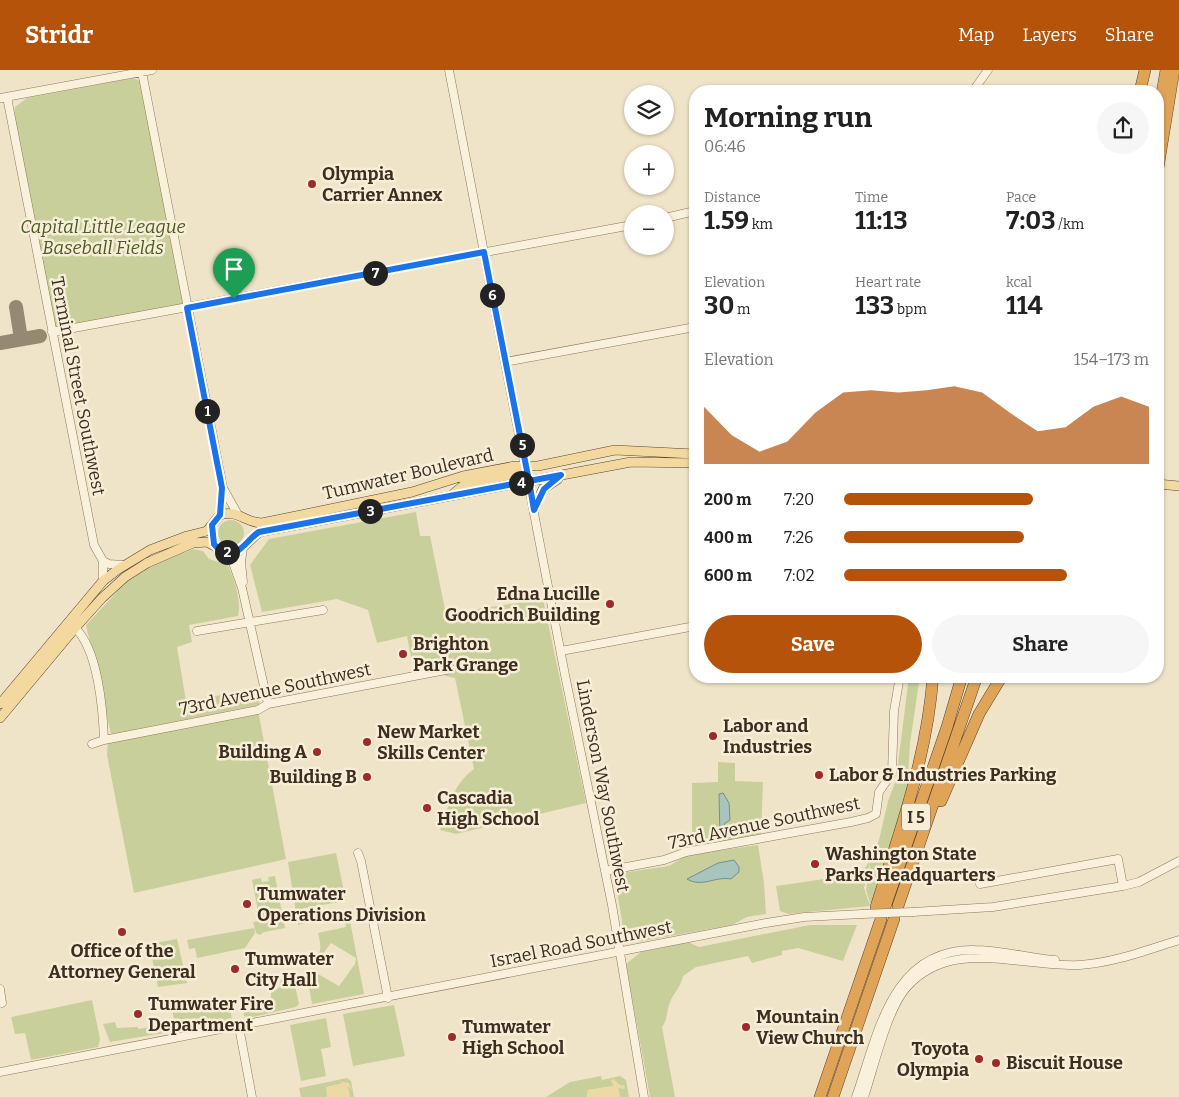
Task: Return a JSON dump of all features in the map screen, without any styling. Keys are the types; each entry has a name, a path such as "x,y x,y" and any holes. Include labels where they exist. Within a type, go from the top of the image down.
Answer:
{"highway":[{"path":"1142,85 1147,70"},
{"path":"1146,85 1147,70"},
{"path":"1163,85 1166,70"},
{"path":"1164,131 1174,70"},
{"name":"I 5","path":"933,683 921,759 881,907 947,727 960,683"},
{"name":"I 5","path":"898,906 975,683"},
{"path":"902,895 972,729 998,683"},
{"path":"833,1097 894,919"},
{"path":"820,1097 836,1037 877,920"}],"main road":[{"name":"Tumwater Boulevard","path":"248,520 262,523 412,492 463,476 514,466 526,468 615,450 689,454"},
{"name":"Tumwater Boulevard","path":"250,540 259,532 631,462 689,462"},
{"path":"450,496 465,484 519,473 526,468"},
{"path":"534,510 544,489 561,475"},
{"path":"1164,485 1179,486"},
{"path":"0,704 103,582 123,565 150,550 205,532 220,515 237,513 248,520 250,540 243,548 234,553 226,552 204,542 185,547 146,563 125,577 102,598 75,628 0,718"},
{"path":"212,525 216,546"}],"street":[{"path":"3,97 152,70"},
{"name":"Linderson Way Southwest","path":"449,70 605,871 644,1097"},
{"path":"977,85 988,70"},
{"path":"142,72 222,488 220,515"},
{"name":"Terminal Street Southwest","path":"3,97 94,546 103,561 103,582"},
{"path":"674,216 689,212"},
{"path":"52,332 624,226"},
{"path":"506,362 689,328"},
{"path":"222,488 237,513"},
{"path":"242,588 241,562 243,548"},
{"path":"226,552 232,560 242,588 268,704"},
{"path":"103,561 108,564 123,565"},
{"path":"197,630 323,610"},
{"path":"561,651 689,627"},
{"path":"75,628 84,635 90,651 103,716 104,740"},
{"name":"73rd Avenue Southwest","path":"92,744 104,740 258,710 268,704 452,669"},
{"name":"73rd Avenue Southwest","path":"605,871 664,860 693,851 851,822 876,814 879,792 892,773 894,711 899,683"},
{"path":"358,853 388,998"},
{"path":"980,884 1118,859 1123,886"},
{"name":"Israel Road Southwest","path":"0,1072 804,917 993,907 1123,886 1139,882 1179,860"},
{"path":"864,1097 899,999 913,980 932,967 965,957 1055,966 1098,963 1179,940"},
{"path":"856,1097 888,1004 899,986 908,976 930,960 949,952 976,950 1053,960 1104,960"},
{"path":"0,990 2,1003"},
{"path":"239,1027 252,1097"}],"green space":[{"name":"Capital Little League Baseball Fields","path":"133,78 140,81 183,304 54,328 14,116 15,107 27,98"},
{"path":"416,512 420,536 430,536 446,614 543,599 586,803 456,834 440,830 456,789 474,769 455,678 446,676 411,657 407,636 377,643 368,610 337,599 262,612 250,565 269,539"},
{"path":"231,520 240,524 244,533 240,542 231,546 222,542 218,533 222,524"},
{"path":"193,549 203,551 209,559 228,565 237,590 239,610 238,616 189,625 192,642 177,647 186,701 256,689 260,705 111,734 86,625 127,581 154,564"},
{"path":"908,683 919,683 910,743 907,793 871,906 866,890 871,859 879,840 888,801 896,780"},
{"path":"258,710 286,859 134,893 107,755 108,739"},
{"path":"718,762 735,763 735,781 763,782 761,834 692,848 692,783 718,782"},
{"path":"758,845 764,883 766,914 747,917 732,925 632,943 625,939 614,874 669,866 687,855"},
{"path":"336,853 346,901 304,908 306,923 298,925 288,862"},
{"path":"871,859 864,888 870,906 788,914 780,911 776,886 838,877 844,872 865,868"},
{"path":"275,876 285,928 264,932 260,935 256,933 253,922 260,921 252,880 261,878 262,882 269,881 268,877"},
{"path":"350,921 364,994 312,1004 307,976 313,981 318,974 339,986 355,964 356,958 331,943 316,963 310,960 307,962 306,968 302,958 313,956 319,952 318,933 346,927 345,922"},
{"path":"810,925 857,925 843,961 798,948 782,951 782,955 752,963 748,956 696,967 683,976 670,1001 662,1027 675,1097 650,1097 626,964 641,952 688,942 699,947"},
{"path":"254,928 255,933 245,948 197,958 195,948 189,949 187,940"},
{"path":"177,939 187,983 158,987 149,944"},
{"path":"293,976 299,1004 296,1007 249,1018 244,1016 241,999 248,997 249,1002 271,997 271,993 280,987 281,979"},
{"path":"195,997 196,1001 207,1003 209,1009 216,1008 216,1003 229,1002 232,1019 226,1023 177,1032 170,1001"},
{"path":"92,1000 100,1039 98,1047 31,1060 25,1033 15,1034 11,1017"},
{"path":"394,1005 405,1056 353,1066 343,1014"},
{"path":"326,1018 331,1047 321,1049 326,1076 301,1081 290,1025"},
{"path":"115,1022 117,1028 137,1027 139,1029 167,1023 168,1029 164,1033 110,1042 103,1024"},
{"path":"601,1076 602,1080 620,1076 626,1080 629,1097 620,1097 618,1088 623,1087 611,1080 614,1086 588,1090 587,1097 546,1097 570,1082"},
{"path":"347,1078 351,1081 354,1097 301,1097 299,1088"}],"sand":[{"path":"614,1079 620,1086 624,1085 625,1089 618,1088 620,1097 587,1097 588,1090 614,1086 611,1080"},
{"path":"338,1081 349,1083 352,1090 348,1086 350,1097 327,1097 326,1087 343,1083"}],"water":[{"path":"723,793 729,803 730,820 724,824 728,832 720,837 719,794"},
{"path":"734,860 739,867 739,872 731,879 698,882 687,879 718,863"}],"taxiway":[{"path":"16,307 21,339"},
{"path":"0,343 40,336"}],"place":[{"name":"Olympia Carrier Annex","path":"312,184"},
{"name":"Edna Lucille Goodrich Building","path":"610,604"},
{"name":"Brighton Park Grange","path":"403,654"},
{"name":"Labor and Industries","path":"713,736"},
{"name":"New Market Skills Center","path":"367,742"},
{"name":"Building A","path":"317,752"},
{"name":"Labor & Industries Parking","path":"819,775"},
{"name":"Building B","path":"367,777"},
{"name":"Cascadia High School","path":"427,808"},
{"name":"Washington State Parks Headquarters","path":"815,864"},
{"name":"Tumwater Operations Division","path":"247,904"},
{"name":"Office of the Attorney General","path":"122,932"},
{"name":"Tumwater City Hall","path":"235,969"},
{"name":"Tumwater Fire Department","path":"138,1014"},
{"name":"Mountain View Church","path":"746,1027"},
{"name":"Tumwater High School","path":"452,1037"},
{"name":"Toyota Olympia","path":"979,1059"},
{"name":"Biscuit House","path":"996,1063"}],"route":[{"path":"234,299 187,308 222,488 220,494 220,515 212,525 214,544 223,551 234,553 240,550 246,546 254,534 259,532 529,481 534,510 539,503 540,495 544,489 554,480 559,479 561,475 529,481 484,252 234,299"}]}
